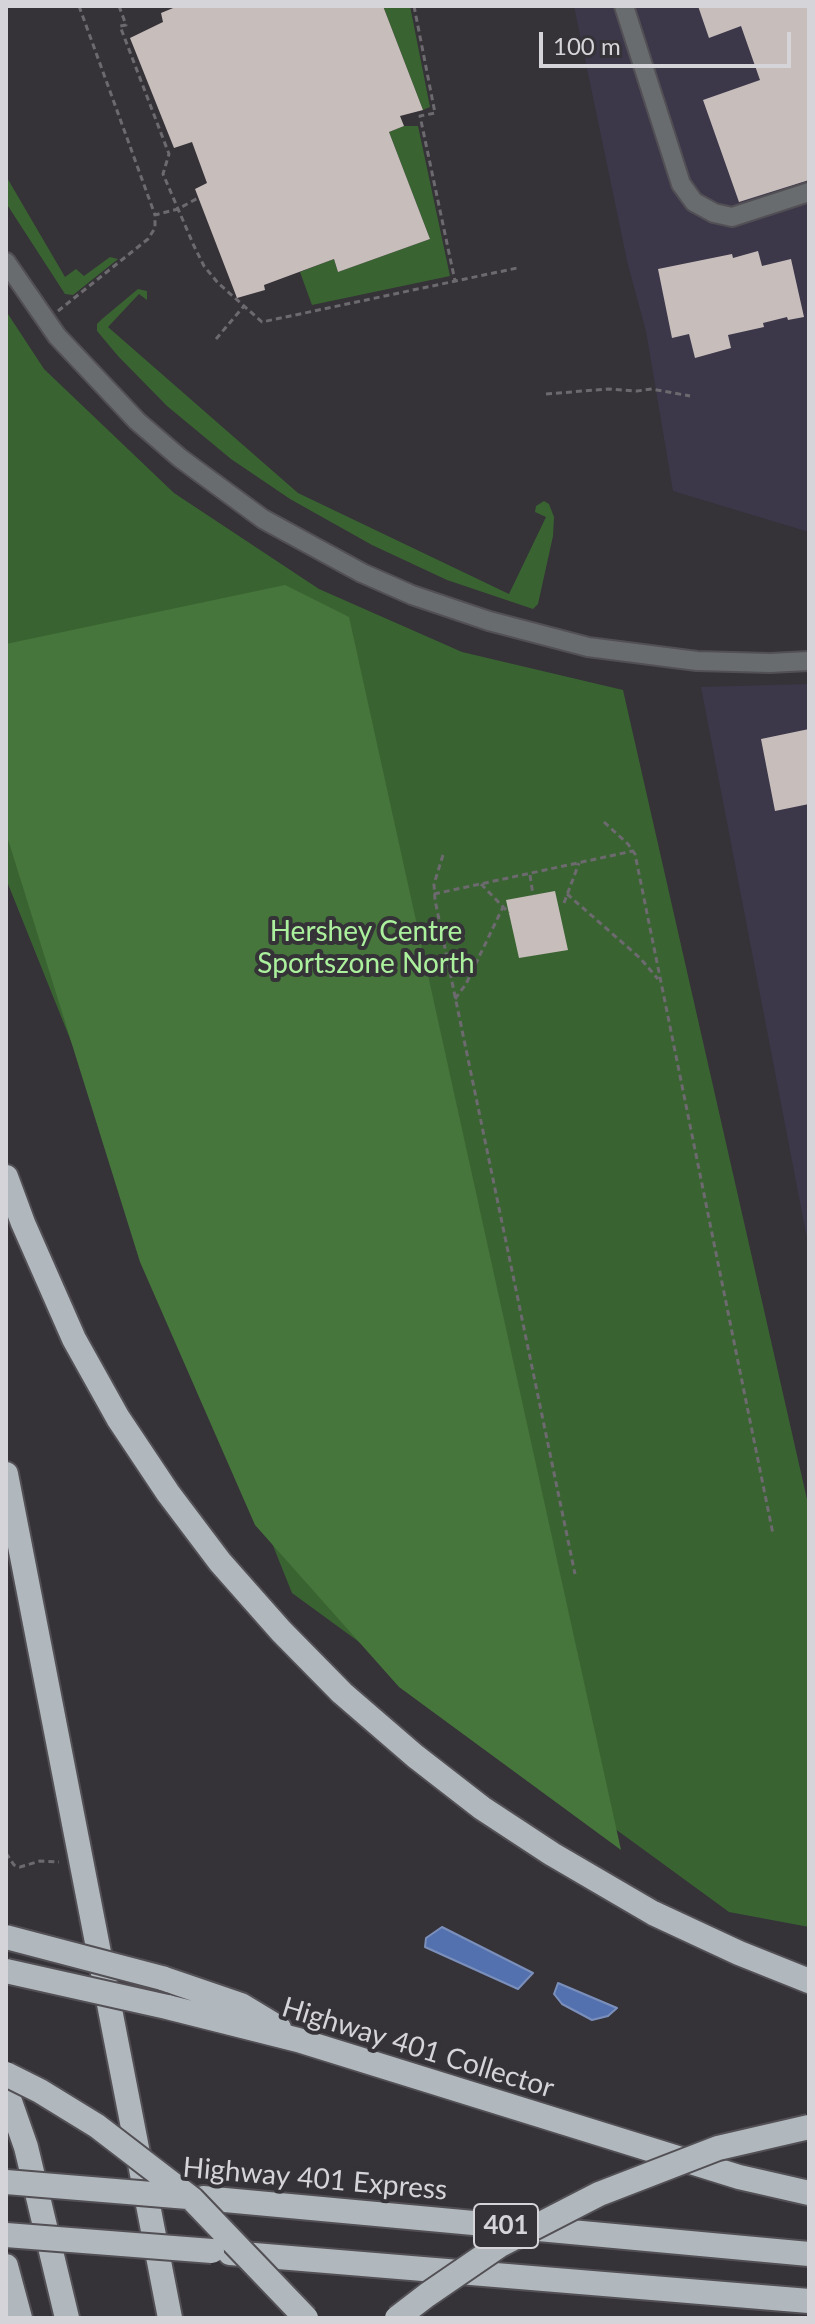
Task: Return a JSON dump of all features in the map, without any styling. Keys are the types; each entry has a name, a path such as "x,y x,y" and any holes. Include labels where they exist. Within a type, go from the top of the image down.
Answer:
{"highway":[{"path":"6,1177 74,1339 118,1418 168,1493 220,1562 281,1631 415,1756 482,1808 552,1854 653,1913 809,1981"},
{"path":"6,1474 170,2318"},
{"path":"6,1937 162,1978 241,2005 298,2040"},
{"name":"Highway 401 Collector","path":"6,1971 298,2040 739,2177 809,2193"},
{"path":"6,2074 97,2126 192,2199 306,2318"},
{"path":"6,2090 26,2147 67,2318"},
{"path":"397,2318 500,2245 599,2194 718,2148 809,2127"},
{"name":"Highway 401 Express","path":"6,2182 809,2254"},
{"name":"401","path":"6,2235 809,2301"},
{"path":"6,2266 20,2318"}],"street":[{"path":"624,6 681,184 694,202 714,213 732,217 809,192"},
{"path":"6,262 57,336 137,421 180,458 263,519 362,573 412,595 489,621 588,647 697,661 809,661"}],"path":[{"path":"46,320 148,239 155,228 155,215 79,6"},
{"path":"119,6 126,25 120,26 169,154 163,174 178,209 204,266 262,322 517,268"},
{"path":"414,6 435,113 420,116 455,281"},
{"path":"155,215 178,209 198,198"},
{"path":"216,339 244,306"},
{"path":"546,394 652,389 690,396"},
{"path":"604,822 633,851 773,1534"},
{"path":"434,894 633,851"},
{"path":"443,855 434,894 575,1574"},
{"path":"564,903 579,863"},
{"path":"529,873 533,895"},
{"path":"480,884 509,913"},
{"path":"567,894 640,958 661,982"},
{"path":"455,999 466,984 503,907"},
{"path":"6,1853 14,1865 20,1867 40,1861 83,1866"}],"shaded area":[{"path":"574,6 809,6 809,532 673,491 646,331 628,265"},
{"path":"809,684 809,1249 701,687"}],"green space":[{"path":"383,6 410,6 430,107 423,110"},
{"path":"404,126 418,126 450,276 312,305 300,272 334,259 338,272 430,239 389,132"},
{"path":"6,176 65,277 76,269 84,276 110,257 118,259 73,295 65,294 6,203"},
{"path":"138,289 147,291 147,300 139,294 108,327 298,493 509,594 546,517 535,512 536,506 544,501 549,504 554,517 553,536 538,604 533,609 447,580 372,545 290,499 231,459 167,406 97,331 97,324"},
{"name":"Hershey Centre Sportszone North","path":"6,311 44,369 174,493 319,589 462,652 623,690 809,1508 809,1927 729,1912 292,1593 6,879"},
{"path":"285,585 349,617 621,1850 399,1687 255,1525 140,1262 6,833 6,644"}],"water":[{"path":"442,1927 533,1973 518,1989 425,1947 426,1938"},
{"path":"558,1983 617,2008 608,2016 592,2020 562,2004 554,1994"}],"building":[{"path":"178,6 383,6 423,110 400,116 404,126 389,132 430,239 338,272 334,259 264,285 265,290 237,298 195,189 207,183 192,142 174,148 130,38 163,22 161,13"},
{"path":"698,6 809,6 809,180 739,202 703,100 760,80 741,26 709,38"},
{"path":"758,251 762,266 791,259 804,317 788,320 787,317 763,323 764,327 728,335 731,348 695,358 689,334 672,338 658,269 732,254 733,258"},
{"path":"809,729 809,804 775,811 761,739"},
{"path":"555,891 568,950 519,958 506,900"}]}
